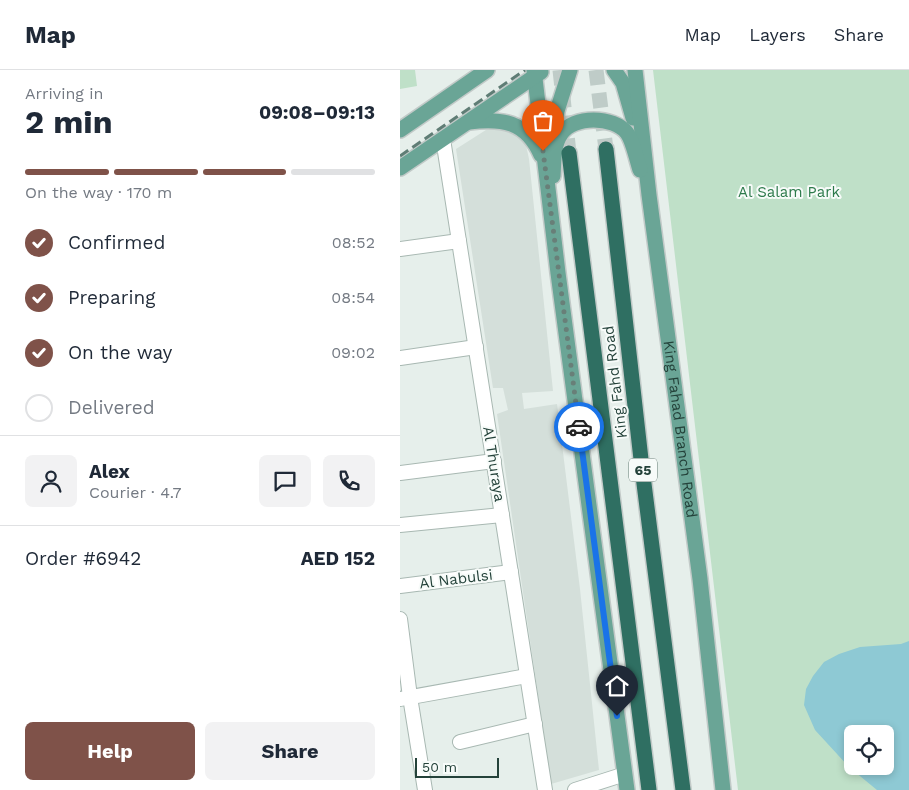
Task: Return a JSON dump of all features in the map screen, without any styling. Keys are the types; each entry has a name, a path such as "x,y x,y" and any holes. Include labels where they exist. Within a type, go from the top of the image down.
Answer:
{"highway":[{"name":"King Fahd Road","path":"606,149 642,468 683,790"},
{"name":"King Fahd Road","path":"569,153 649,790"}],"main road":[{"path":"460,89 475,70"},
{"path":"400,130 487,70"},
{"path":"550,208 551,150 557,111 570,70"},
{"path":"614,70 623,83 631,109 649,195"},
{"path":"400,168 538,72"},
{"path":"538,72 544,164 627,790"},
{"name":"King Fahad Branch Road","path":"637,74 649,195 700,580 723,790"},
{"path":"550,208 555,151 561,134 574,124 590,119 614,123 628,134 649,195"},
{"path":"468,122 488,120 511,123 531,137 544,164"}],"street":[{"name":"Al Thuraya","path":"443,139 545,790"},
{"path":"400,249 460,242"},
{"path":"400,358 476,347"},
{"path":"400,473 494,461"},
{"path":"400,525 502,515"},
{"name":"Al Nabulsi","path":"400,586 512,572"},
{"path":"400,619 405,698 425,790"},
{"path":"405,698 527,676"},
{"path":"460,742 535,724"},
{"path":"575,790 625,774"}],"shaded area":[{"path":"501,127 516,132 526,145 529,159 553,391 522,393 524,409 557,404 580,589 599,770 551,784 497,414 508,410 503,388 493,388 456,149 489,128"}],"green space":[{"path":"400,70 415,70 417,86 400,89"},
{"name":"Al Salam Park","path":"653,70 909,70 909,790 738,790"}],"water":[{"path":"909,641 909,790 877,790 859,775 894,775 894,725 844,725 844,762 815,730 804,705 806,689 824,662 839,654 860,647 901,644"}],"tunnel":[{"path":"560,70 569,153"},
{"path":"596,70 606,149"}],"railway":[{"path":"400,156 525,70"}],"way so far":[{"path":"543,151 579,427"}],"route":[{"path":"579,427 617,716"}]}
